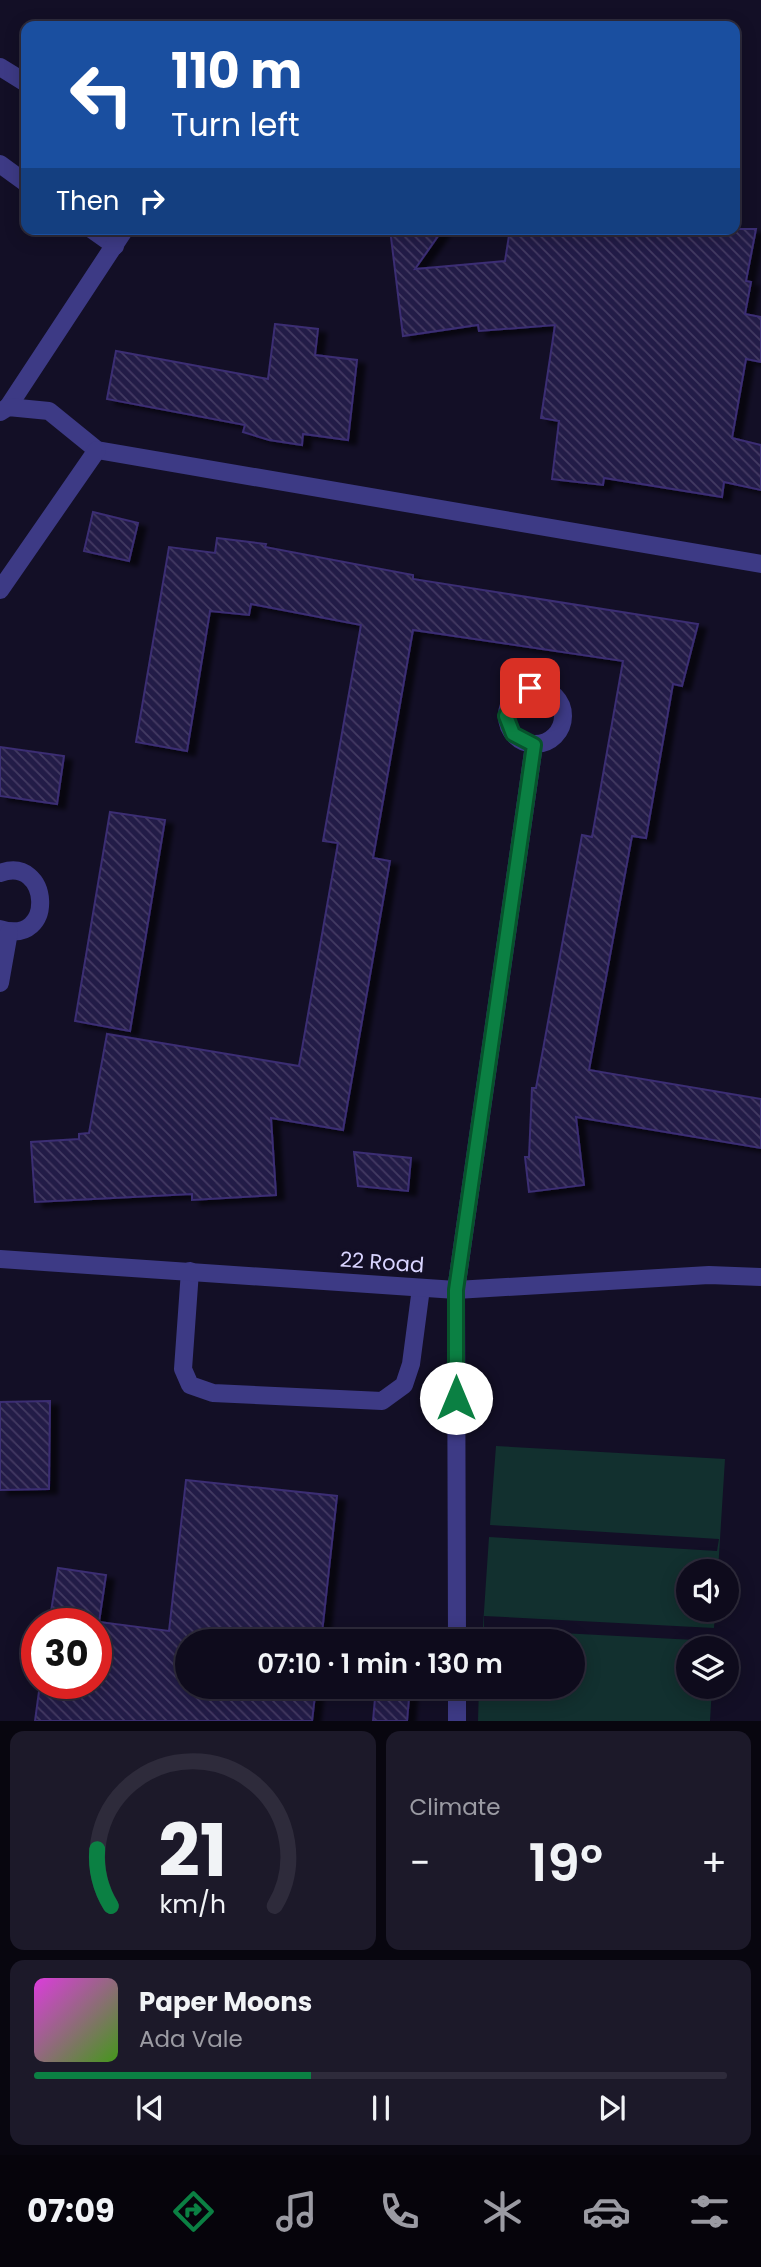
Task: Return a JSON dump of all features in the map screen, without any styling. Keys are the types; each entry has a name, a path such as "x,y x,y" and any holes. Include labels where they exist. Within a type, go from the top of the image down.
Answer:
{"street":[{"path":"0,66 21,79"},
{"path":"0,164 21,179"},
{"path":"99,235 115,247"},
{"path":"4,409 122,235"},
{"path":"4,409 49,411 97,450 761,564"},
{"path":"0,590 97,450"},
{"path":"457,1629 456,1290 534,745"},
{"path":"0,873 18,872 28,876 38,887 42,899 40,913 29,926 5,931 0,983"},
{"name":"22 Road","path":"0,1259 456,1290 709,1275 761,1277"},
{"path":"190,1271 183,1369 190,1385 214,1394 382,1401 404,1385 411,1364 421,1288"},
{"path":"457,1699 457,1721"}],"green space":[{"path":"496,1446 725,1459 719,1559 676,1559 676,1622 714,1622 714,1628 484,1616 483,1629 489,1537 717,1551 719,1539 490,1525"},
{"path":"585,1634 676,1639 676,1699 711,1699 710,1721 478,1721 479,1699 585,1699"}],"building":[{"path":"740,229 756,229 746,281 751,282 745,314 761,317 761,362 746,359 732,438 761,445 761,490 724,482 722,497 604,478 603,485 552,479 559,421 541,418 555,325 479,331 478,325 403,336 391,235 439,235 415,269 505,261 509,235 740,235"},
{"path":"275,324 318,329 315,355 357,360 348,440 303,434 302,445 269,440 243,432 245,425 107,399 116,351 268,379"},
{"path":"93,512 138,523 129,561 84,551"},
{"path":"217,538 266,544 265,547 413,575 413,579 698,624 682,686 673,684 646,838 632,836 589,1070 761,1099 761,1148 576,1117 584,1185 529,1192 525,1157 529,1157 532,1088 536,1088 582,835 592,837 623,661 413,630 373,858 390,861 343,1130 271,1118 276,1195 192,1200 192,1194 35,1202 31,1142 79,1139 79,1134 89,1133 107,1034 299,1066 338,843 323,841 361,625 251,604 249,615 210,611 187,751 136,742 169,547 215,553"},
{"path":"0,747 64,756 57,804 0,796"},
{"path":"110,812 165,820 130,1031 75,1021"},
{"path":"354,1152 411,1158 408,1191 358,1186"},
{"path":"50,1401 49,1489 0,1490 0,1402"},
{"path":"186,1480 337,1496 322,1629 175,1629 175,1699 315,1699 312,1721 35,1721 38,1699 112,1699 112,1624 169,1631"},
{"path":"58,1568 106,1575 101,1608 52,1608"},
{"path":"375,1699 409,1699 407,1721 373,1721"}],"route":[{"path":"456,1398 456,1290 534,745 513,734 506,716 511,702 519,693 530,688"}]}
